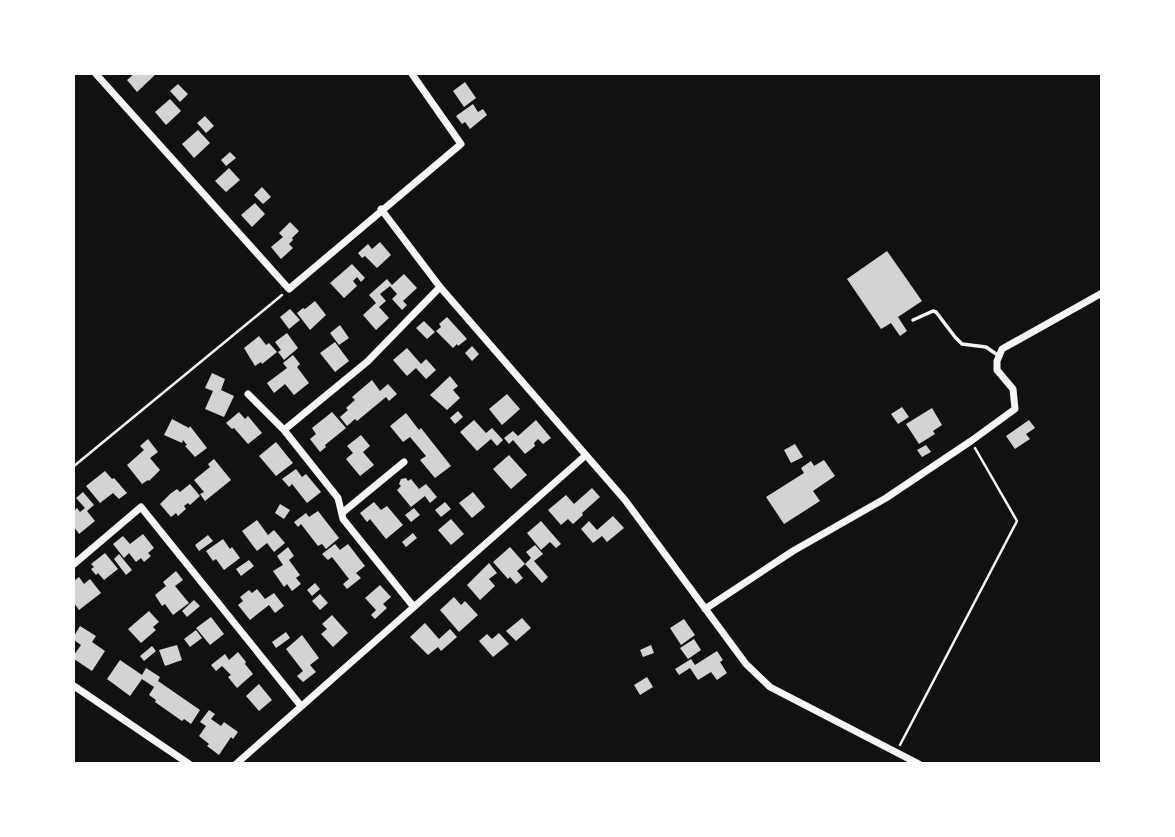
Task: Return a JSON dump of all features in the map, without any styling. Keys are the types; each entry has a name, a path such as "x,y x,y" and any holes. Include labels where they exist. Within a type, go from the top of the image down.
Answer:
{"street":[{"path":"96,74 289,289 461,144 412,74"},
{"path":"382,209 440,287 625,500 746,664 770,687 919,764"},
{"path":"284,430 368,361 440,287"},
{"path":"705,609 793,551 886,498 971,442 1015,409 1013,390 997,370 1002,349 1101,293"},
{"path":"248,394 284,430 338,498 343,519 413,606"},
{"path":"236,764 586,455"},
{"path":"342,513 404,462"},
{"path":"74,564 141,507 301,706"},
{"path":"74,687 189,764"}],"lane":[{"path":"913,320 936,312 962,344 986,347 999,357"}],"path":[{"path":"74,466 289,289"},
{"path":"897,751 1017,521 971,442"}],"building":[{"path":"134,74 156,74 137,92 127,80"},
{"path":"465,82 476,98 464,107 453,91"},
{"path":"178,84 188,94 180,102 170,91"},
{"path":"170,99 181,111 166,125 155,112"},
{"path":"473,104 478,112 483,109 487,115 470,129 456,116"},
{"path":"205,116 214,126 206,133 197,123"},
{"path":"198,130 210,143 194,158 182,144"},
{"path":"230,152 236,158 226,166 221,160"},
{"path":"229,168 240,180 226,192 215,181"},
{"path":"262,187 271,197 263,204 254,195"},
{"path":"255,203 265,214 252,227 241,215"},
{"path":"290,222 299,231 289,244 293,248 281,259 271,247 283,237 279,233"},
{"path":"380,242 391,255 377,268 358,253 368,244 372,249"},
{"path":"887,251 922,301 898,317 907,331 900,336 891,323 881,329 847,279"},
{"path":"352,264 365,278 361,282 357,277 353,281 357,286 344,298 330,283"},
{"path":"404,274 417,288 403,301 407,305 402,310 392,299 397,294 390,286 380,294 386,301 379,307 389,318 376,330 363,315 376,303 369,295 387,279 392,285"},
{"path":"315,301 326,315 310,330 297,313"},
{"path":"290,309 300,320 289,329 280,317"},
{"path":"447,317 467,339 453,348 436,331"},
{"path":"424,321 435,332 427,339 416,328"},
{"path":"340,325 349,338 339,345 330,333"},
{"path":"287,333 298,348 284,360 275,342"},
{"path":"259,336 277,352 255,366 244,348"},
{"path":"335,342 349,361 335,372 320,353"},
{"path":"472,346 479,354 472,361 465,353"},
{"path":"407,348 421,364 426,359 436,370 426,379 416,368 407,376 393,360"},
{"path":"293,355 300,364 297,367 309,383 294,395 285,384 274,393 267,383 287,368 283,363"},
{"path":"212,373 225,379 221,390 234,396 224,417 205,409 213,391 205,388"},
{"path":"450,376 458,386 453,390 460,398 447,410 430,395"},
{"path":"372,380 380,391 388,384 397,394 389,401 386,397 347,426 340,417 355,400 352,397"},
{"path":"507,394 520,409 502,425 489,409"},
{"path":"902,407 909,417 898,424 891,414"},
{"path":"932,408 942,425 933,431 935,434 919,444 906,424"},
{"path":"458,411 463,417 455,424 450,418"},
{"path":"239,412 245,419 248,416 262,433 248,444 226,423"},
{"path":"332,412 346,428 320,452 310,439 316,434 312,428"},
{"path":"406,413 451,466 435,478 420,460 426,456 410,437 403,442 390,426"},
{"path":"172,419 189,428 190,426 207,448 195,457 183,440 182,443 164,435"},
{"path":"474,420 486,433 492,428 503,440 497,446 491,439 477,451 460,432"},
{"path":"536,420 551,438 543,444 538,439 534,443 535,446 525,454 513,440 509,444 504,438 513,431 518,436"},
{"path":"1029,420 1035,428 1026,434 1030,439 1015,449 1006,436"},
{"path":"361,435 370,446 363,452 374,465 360,476 346,459 353,453 347,446"},
{"path":"148,439 158,452 150,458 160,470 142,484 127,465 144,450 140,446"},
{"path":"276,442 293,463 276,476 259,456"},
{"path":"795,444 803,457 791,463 784,450"},
{"path":"926,445 931,452 922,457 917,450"},
{"path":"509,455 527,475 511,489 493,469"},
{"path":"214,459 231,480 205,501 200,494 204,492 194,480 210,467 208,464"},
{"path":"824,460 835,476 813,491 820,501 784,524 766,497 804,473 801,468 811,461 814,466"},
{"path":"296,469 302,477 306,474 321,492 307,503 292,484 289,487 282,479"},
{"path":"105,471 127,493 119,499 113,493 100,503 86,486"},
{"path":"406,478 408,481 411,479 419,489 426,484 437,497 430,503 425,496 411,507 397,490 401,486 401,479"},
{"path":"190,484 200,496 190,505 188,503 184,506 186,509 178,516 176,513 171,517 160,504 177,489 180,492"},
{"path":"592,488 600,497 573,524 568,519 561,525 548,510 566,495 574,504"},
{"path":"83,492 94,505 87,511 95,521 79,534 74,527 74,511 77,508 80,512 85,508 76,498"},
{"path":"473,492 485,507 472,518 459,503"},
{"path":"374,502 381,510 387,506 403,525 386,539 370,519 367,522 360,513"},
{"path":"445,502 451,509 441,517 435,510"},
{"path":"280,504 290,510 284,519 275,513"},
{"path":"414,508 420,515 411,522 405,515"},
{"path":"318,511 339,538 326,549 322,544 318,546 301,524 298,527 294,522 306,513 309,517"},
{"path":"613,516 624,528 607,542 602,536 593,543 581,529 589,521 597,530"},
{"path":"451,519 464,534 451,545 438,530"},
{"path":"257,520 268,535 274,530 285,543 274,552 267,543 257,551 242,531"},
{"path":"541,521 561,544 556,548 550,542 541,550 527,533"},
{"path":"413,533 417,538 406,547 402,542"},
{"path":"143,534 154,548 148,553 151,556 144,562 141,558 136,562 129,553 124,558 113,544 123,536 130,544"},
{"path":"208,535 213,541 199,551 195,545"},
{"path":"223,539 240,558 224,570 206,551"},
{"path":"335,544 340,550 348,544 365,566 356,573 361,578 347,589 343,584 349,579 332,557 328,560 322,554"},
{"path":"535,545 543,554 534,561 548,577 542,583 525,564 531,558 526,552"},
{"path":"288,547 294,556 289,560 300,575 296,578 301,584 292,591 287,584 284,587 273,571 283,565 277,556"},
{"path":"510,547 525,564 517,571 523,578 516,584 493,562"},
{"path":"105,553 118,569 104,580 91,569 94,567 91,564"},
{"path":"119,554 132,570 126,575 114,559"},
{"path":"249,560 254,566 241,576 236,569"},
{"path":"489,563 497,573 489,579 495,586 480,600 467,585"},
{"path":"176,571 183,580 175,586 189,603 173,615 165,604 162,606 155,595 166,586 163,582"},
{"path":"79,577 84,584 90,579 101,593 79,610 74,603 74,581"},
{"path":"315,583 320,589 312,596 307,590"},
{"path":"380,585 391,597 383,604 387,608 375,619 371,615 376,610 365,598"},
{"path":"257,589 265,599 274,593 284,606 275,613 269,605 250,620 238,605 243,601 240,597 249,590 252,593"},
{"path":"320,594 328,603 320,610 312,601"},
{"path":"454,597 461,605 465,601 478,615 459,632 440,610"},
{"path":"194,600 200,606 187,617 182,611"},
{"path":"149,611 159,622 153,627 156,630 141,643 128,629"},
{"path":"332,615 348,633 333,647 321,634 327,629 322,624"},
{"path":"211,617 224,634 210,645 196,628"},
{"path":"522,618 531,628 516,641 506,631"},
{"path":"684,619 695,635 681,645 670,628"},
{"path":"425,623 439,639 450,629 457,637 441,651 438,647 428,655 410,637"},
{"path":"80,626 96,636 92,642 105,651 92,671 74,659 81,645 74,640"},
{"path":"196,630 202,638 190,647 184,639"},
{"path":"286,632 290,638 276,648 272,642"},
{"path":"499,633 509,644 493,657 479,641 487,634 492,639"},
{"path":"302,635 319,658 310,665 316,672 303,682 297,676 303,671 286,649"},
{"path":"694,639 701,650 688,659 680,648"},
{"path":"177,645 182,660 165,666 159,650"},
{"path":"651,645 654,653 643,657 640,650"},
{"path":"152,646 156,651 144,661 140,656"},
{"path":"717,651 727,673 717,680 711,672 698,680 690,668 679,675 675,669 691,659 695,665"},
{"path":"238,652 253,674 237,688 228,677 231,675 222,666 216,671 211,665 225,654 229,660"},
{"path":"120,660 142,675 146,668 160,677 158,681 200,710 191,724 184,719 182,721 155,702 149,695 154,687 142,679 130,696 107,679"},
{"path":"647,677 653,687 640,695 634,685"},
{"path":"259,684 272,700 259,711 246,696"},
{"path":"209,710 215,714 211,719 221,726 224,722 238,732 233,739 231,737 219,755 199,736 206,726 200,722"}]}
